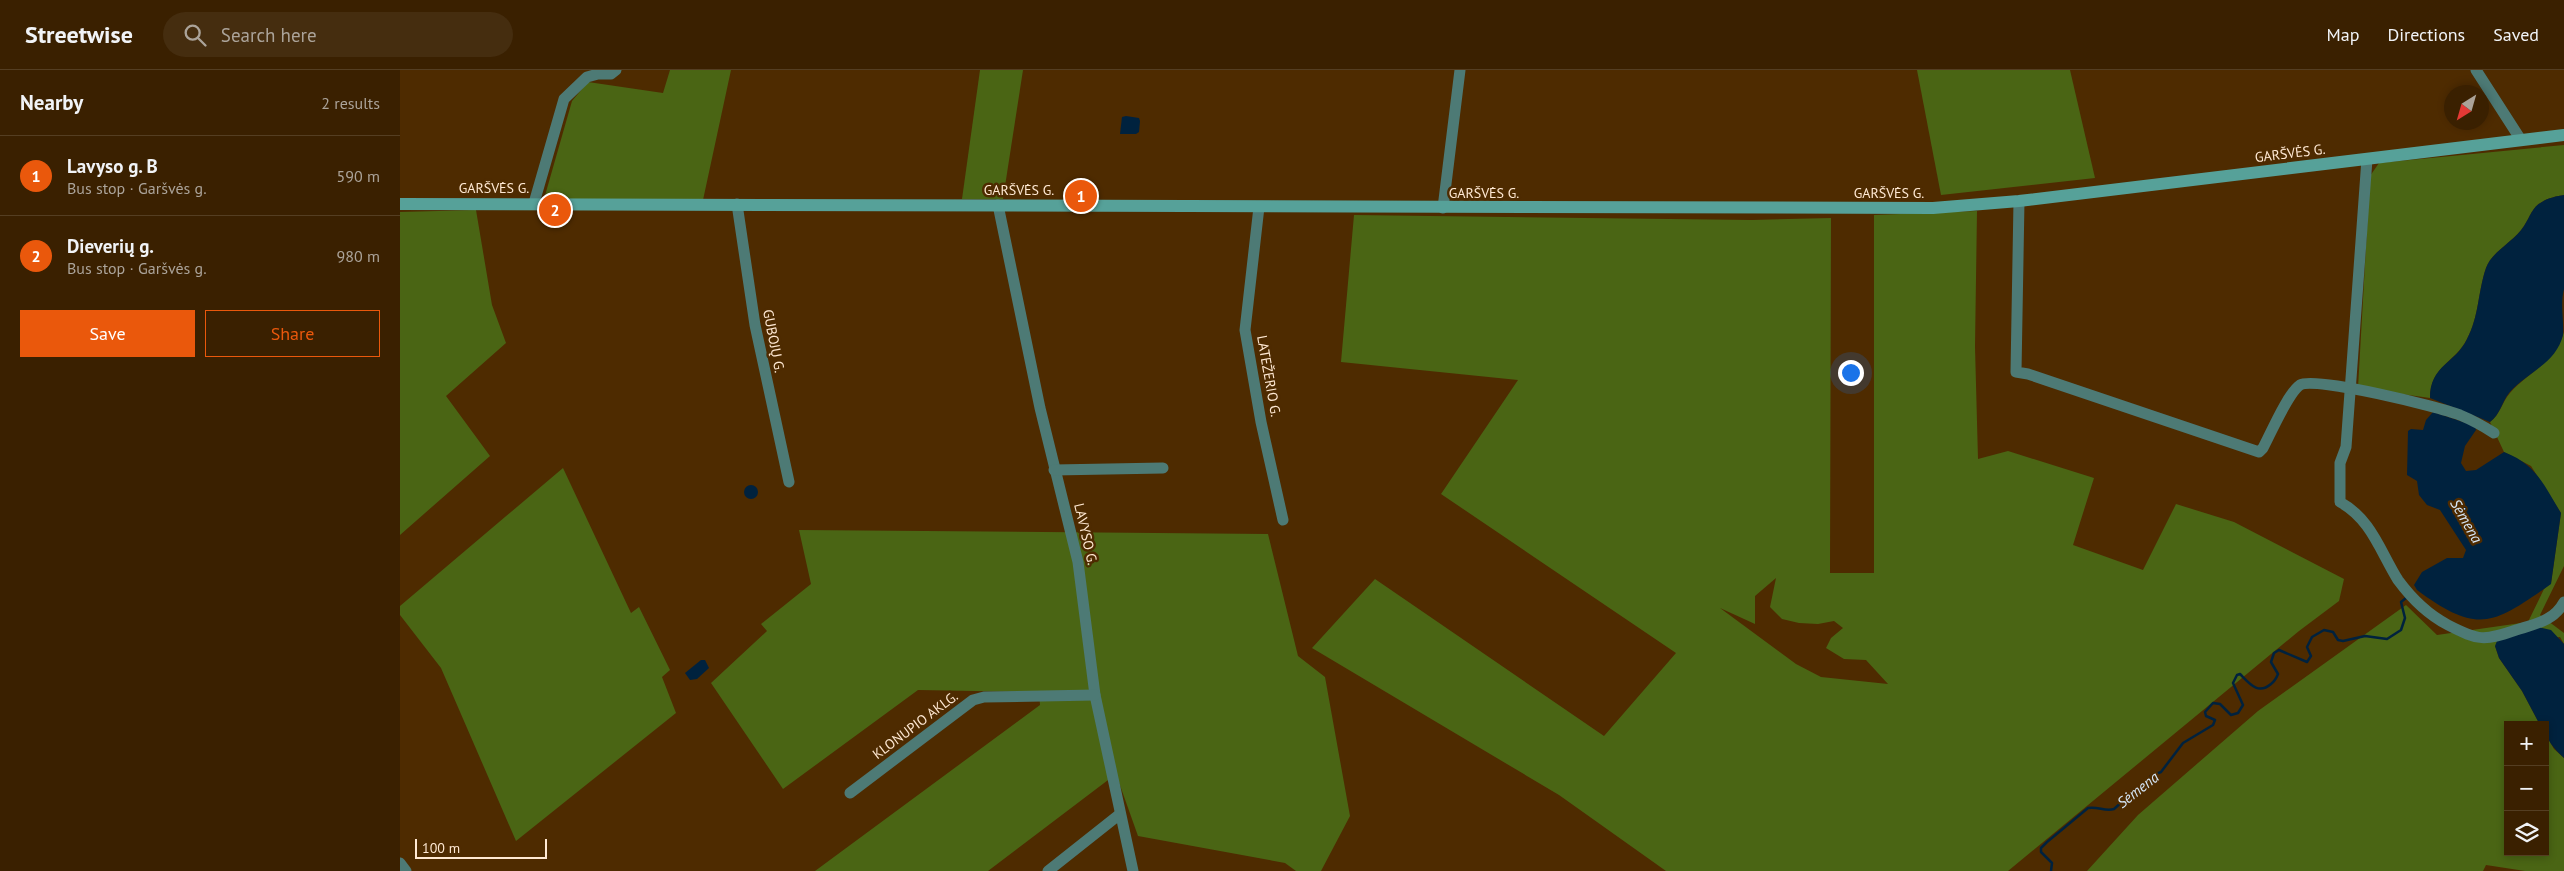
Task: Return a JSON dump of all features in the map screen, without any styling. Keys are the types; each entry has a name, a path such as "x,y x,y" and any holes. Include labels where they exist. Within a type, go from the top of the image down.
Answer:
{"main road":[{"name":"GARŠVĖS G.","path":"400,204 1933,208 2019,201 2564,135"}],"street":[{"path":"534,203 564,99 587,77 598,74 611,74 616,70"},
{"path":"1443,208 1460,70"},
{"path":"2476,70 2521,140"},
{"path":"2367,160 2346,447 2340,463 2340,502 2356,513 2368,528 2398,579 2430,616 2472,637 2490,639 2553,617 2564,602"},
{"path":"2019,201 2016,372 2028,374 2259,452 2264,448 2275,423 2300,385 2306,383 2351,388 2460,415 2494,433"},
{"name":"GUBOJŲ G.","path":"737,204 755,325 789,482"},
{"name":"LAVYSO G.","path":"998,205 1054,470 1078,562 1095,696 1132,871"},
{"name":"LATEŽERIO G.","path":"1259,207 1245,330 1261,422 1282,520"},
{"path":"1054,470 1164,468"},
{"name":"KLONUPIO AKLG.","path":"850,793 973,700 984,698 1095,696"},
{"path":"1048,871 1120,814"},
{"path":"400,863 406,871"}],"green space":[{"path":"670,70 731,70 703,200 544,199 572,101 588,82 663,93"},
{"path":"980,70 1023,70 1003,199 962,199"},
{"path":"1917,70 2070,70 2095,178 1941,195"},
{"path":"2564,145 2564,195 2550,198 2533,209 2520,232 2498,251 2489,262 2483,277 2471,331 2462,347 2444,365 2434,379 2430,398 2358,388 2370,176 2379,163"},
{"path":"476,210 492,305 506,343 446,396 490,456 400,535 400,212"},
{"path":"1977,211 1975,347 1978,459 2008,451 2094,478 2073,545 2143,570 2176,504 2234,522 2344,579 2339,601 2299,631 2008,871 1666,871 1559,795 1312,648 1375,579 1604,736 1676,653 1441,494 1518,380 1341,362 1354,215 1752,220 1831,218 1830,573 1874,573 1874,215","holes":["1776,578 1770,607 1782,619 1799,623 1818,624 1834,621 1843,628 1831,638 1826,648 1844,659 1866,660 1888,684 1821,677 1796,664 1720,608 1755,624 1755,596"]},
{"path":"2564,332 2564,566 2540,615 2564,633 2564,644 2560,637 2495,646 2499,658 2522,691 2538,721 2504,721 2504,856 2549,856 2549,740 2554,749 2564,758 2564,871 2525,871 2486,865 2483,871 2087,871 2138,815 2258,711 2406,605 2437,635 2528,622 2544,589 2551,583 2561,513 2531,466 2504,452 2490,422 2517,385 2541,366 2560,343"},
{"path":"563,468 631,613 639,607 670,670 662,677 676,713 516,841 441,668 400,615 400,606"},
{"path":"799,530 1268,534 1298,656 1325,677 1350,816 1321,871 1296,871 1285,863 1138,836 1116,774 988,871 815,871 1040,705 1039,692 918,690 783,789 711,683 767,631 761,624 811,584"}],"water":[{"path":"1122,117 1139,118 1139,132 1136,134 1120,134"},
{"path":"2564,195 2563,335 2554,353 2548,361 2509,393 2496,416 2490,422 2430,398 2434,378 2462,347 2471,331 2483,277 2489,262 2498,251 2520,232 2533,209 2550,198"},
{"path":"2433,412 2475,426 2476,430 2465,446 2461,463 2466,471 2476,470 2504,452 2532,469 2544,484 2561,513 2551,584 2514,609 2499,616 2471,619 2456,614 2417,590 2414,585 2422,572 2447,558 2463,558 2466,550 2440,510 2427,505 2419,495 2417,481 2407,475 2408,431 2411,429 2423,430 2426,420"},
{"path":"748,485 754,485 758,492 754,499 748,499 744,495 744,489"},
{"path":"2538,627 2551,630 2564,644 2564,758 2549,739 2549,721 2538,721 2522,691 2499,658 2495,646 2497,641"},
{"path":"701,660 705,660 709,668 697,679 690,680 685,673"}],"waterway":[{"name":"Sėmena","path":"2051,871 2052,863 2041,852 2041,848 2047,842 2088,808 2114,809 2151,776 2161,772 2183,743 2213,725 2215,720 2206,716 2205,712 2213,703 2220,704 2231,715 2238,713 2243,705 2233,683 2237,675 2240,674 2254,687 2266,687 2274,681 2278,674 2271,662 2274,653 2279,650 2307,662 2311,656 2307,647 2312,637 2324,630 2333,632 2338,640 2343,641 2365,636 2387,639 2401,630 2405,618 2401,602 2406,598"}],"place":[{"name":"Lavyso g. B","path":"1081,196"},
{"name":"Dieverių g.","path":"555,210"}]}
